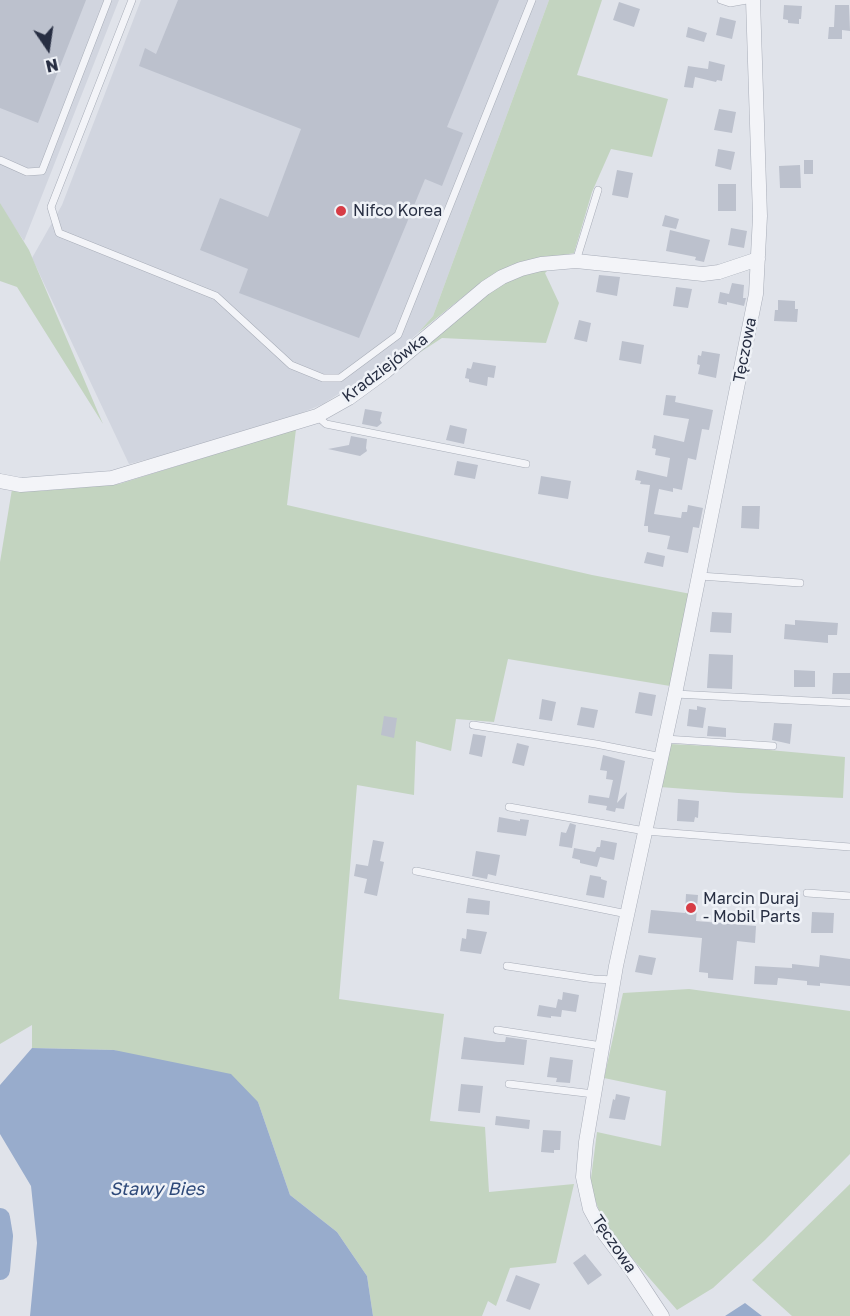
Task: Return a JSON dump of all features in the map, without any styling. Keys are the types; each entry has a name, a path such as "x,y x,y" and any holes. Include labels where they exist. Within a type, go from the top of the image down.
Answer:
{"street":[{"name":"Tęczowa","path":"662,1316 601,1229 590,1209 583,1177 586,1142 614,980 662,757 756,294 760,216 753,0"},
{"name":"Kradziejówka","path":"0,481 21,484 112,478 317,416 349,398 386,371 468,301 502,277 541,264 576,261 703,274 719,272 758,259"}],"lane":[{"path":"0,160 27,172 42,171 108,0"},
{"path":"132,0 51,207 59,233 216,296 291,364 323,378 340,378 398,335 532,0"},
{"path":"721,0 730,3 747,0"},
{"path":"576,261 598,190"},
{"path":"317,416 326,424 526,464"},
{"path":"699,576 800,583"},
{"path":"675,694 850,703"},
{"path":"473,725 662,757"},
{"path":"665,739 773,746"},
{"path":"509,807 645,831 850,847"},
{"path":"416,871 627,914"},
{"path":"807,893 850,896"},
{"path":"507,966 614,980"},
{"path":"497,1030 602,1046"},
{"path":"509,1084 594,1094"}],"shaded area":[{"path":"0,0 119,0 24,241 0,206"},
{"path":"141,0 549,0 433,316 418,333 379,368 323,404 280,422 129,464 32,258 62,205"}],"green space":[{"path":"549,0 602,0 577,75 668,99 652,157 611,149 592,192 574,253 511,265 469,292 418,333 433,316"},
{"path":"0,203 29,250 103,424 17,287 0,281"},
{"path":"551,267 545,273 559,303 546,343 442,338 419,353 475,301 514,276"},
{"path":"296,429 287,505 592,575 691,594 670,686 508,659 494,722 456,719 451,751 416,741 414,795 357,785 339,999 444,1014 430,1121 485,1127 489,1192 574,1184 556,1263 510,1268 496,1306 488,1301 482,1316 373,1316 367,1276 337,1232 290,1195 258,1102 114,1050 32,1048 32,1025 0,1044 0,562 12,489 40,491 119,484"},
{"path":"670,744 845,757 843,798 660,787"},
{"path":"689,989 850,1011 850,1154 765,1240 713,1288 677,1310 605,1227 590,1186 597,1132 661,1146 666,1091 604,1078 623,993"},
{"path":"850,1184 850,1316 792,1316 752,1280"}],"water":[{"name":"Stawy Bies","path":"32,1048 114,1050 231,1074 258,1102 290,1195 337,1232 367,1276 373,1316 30,1316 37,1243 31,1186 0,1134 0,1085"},
{"path":"745,1303 762,1316 725,1316"}],"building":[{"path":"0,0 86,0 38,123 0,108"},
{"name":"Nifco Korea","path":"178,0 499,0 447,127 463,133 442,186 425,179 359,338 239,293 248,269 200,250 220,198 268,217 301,129 139,66 145,48 156,54"},
{"path":"619,2 640,9 634,27 613,20"},
{"path":"784,5 802,6 799,24 788,23 788,20 783,19"},
{"path":"835,5 849,5 850,31 842,30 842,39 828,39 829,27 834,27"},
{"path":"720,17 736,21 732,39 716,35"},
{"path":"688,27 707,33 704,42 686,37"},
{"path":"709,61 725,65 722,81 717,80 716,82 695,77 693,88 684,87 688,66 708,69"},
{"path":"719,109 736,112 732,133 714,130"},
{"path":"718,149 735,152 731,170 715,166"},
{"path":"804,160 813,160 813,174 804,174"},
{"path":"800,165 801,188 780,188 779,166"},
{"path":"617,170 633,173 628,198 612,195"},
{"path":"718,184 736,184 736,211 718,211"},
{"path":"665,215 679,219 676,229 662,226"},
{"path":"731,228 747,231 744,248 728,245"},
{"path":"670,230 710,240 704,262 695,260 696,257 666,251"},
{"path":"599,275 620,277 617,296 596,292"},
{"path":"732,283 744,285 743,298 746,298 744,306 727,302 727,305 718,303 720,292 729,294"},
{"path":"676,287 692,289 688,308 673,306"},
{"path":"778,300 795,301 795,309 798,309 797,322 774,321 775,310 778,310"},
{"path":"579,320 591,323 587,342 574,339"},
{"path":"622,341 644,345 641,364 619,360"},
{"path":"702,351 720,354 716,378 698,374 700,365 697,364 698,355 701,356"},
{"path":"473,362 496,366 494,378 488,377 487,386 469,382 469,379 465,378 467,368 471,369"},
{"path":"666,395 676,396 675,402 713,410 709,430 702,429 696,460 688,458 682,490 673,488 673,492 659,489 654,514 681,518 682,512 687,512 688,505 703,508 699,528 693,527 688,553 667,549 670,536 648,532 648,526 644,526 650,485 640,484 641,481 635,480 637,470 667,477 670,458 655,455 656,449 652,448 654,435 684,442 689,419 663,415"},
{"path":"365,409 382,412 380,420 382,423 377,427 362,424"},
{"path":"450,425 467,429 464,444 446,440"},
{"path":"351,436 367,439 367,451 360,456 328,449 349,445"},
{"path":"457,461 478,465 475,479 454,475"},
{"path":"541,476 571,481 568,499 538,494"},
{"path":"742,506 760,506 759,529 741,528"},
{"path":"647,552 665,556 663,567 644,563"},
{"path":"712,612 732,613 731,633 710,632"},
{"path":"795,620 838,623 837,635 828,635 828,643 784,639 785,624 795,625"},
{"path":"709,654 733,655 732,689 707,688"},
{"path":"794,670 815,671 815,687 794,687"},
{"path":"833,673 850,673 850,694 832,694"},
{"path":"639,692 656,695 652,716 635,713"},
{"path":"542,699 556,702 552,721 539,719"},
{"path":"697,706 706,708 703,728 687,726 689,709 697,710"},
{"path":"581,707 598,710 594,728 577,725"},
{"path":"384,716 397,718 394,738 381,735"},
{"path":"774,723 792,724 790,744 772,740"},
{"path":"708,726 726,728 726,737 707,736"},
{"path":"473,734 486,736 482,757 469,754"},
{"path":"517,743 529,746 524,766 512,763"},
{"path":"603,755 625,761 617,803 627,792 624,809 616,808 615,812 606,810 607,806 588,803 589,795 609,798 613,780 606,779 607,771 600,770"},
{"path":"678,799 699,801 698,818 695,817 694,822 677,821"},
{"path":"499,817 520,821 520,819 529,820 526,836 497,832"},
{"path":"570,823 576,825 572,848 559,846 561,832 566,833"},
{"path":"373,840 384,842 380,861 384,862 377,896 364,893 367,879 354,876 356,864 368,866"},
{"path":"601,840 617,843 614,860 600,857 597,867 580,863 580,860 572,858 574,848 595,852 597,847 600,847"},
{"path":"476,851 500,855 496,876 488,874 487,879 472,876"},
{"path":"590,875 607,881 604,898 586,895"},
{"path":"686,894 698,895 696,921 756,926 755,943 737,941 733,980 708,978 708,973 699,972 702,938 648,933 651,910 685,913"},
{"path":"468,898 490,901 489,915 466,913"},
{"path":"812,912 834,913 833,933 811,933"},
{"path":"467,929 487,932 481,954 460,951 462,938 466,939"},
{"path":"639,955 656,958 652,975 635,972"},
{"path":"820,955 850,959 850,986 820,983 820,986 807,985 807,981 778,978 777,985 754,984 755,966 792,968 792,964 819,967"},
{"path":"563,992 579,995 576,1012 562,1010 561,1017 537,1016 539,1005 556,1008 558,999 562,1000"},
{"path":"464,1037 498,1042 505,1042 506,1037 527,1040 524,1065 461,1059"},
{"path":"550,1057 573,1060 570,1083 556,1082 557,1078 547,1077"},
{"path":"461,1084 483,1086 480,1113 458,1111"},
{"path":"616,1094 630,1097 625,1120 609,1118"},
{"path":"496,1116 530,1120 529,1129 495,1125"},
{"path":"543,1130 561,1131 560,1150 554,1150 554,1153 541,1152"},
{"path":"585,1254 602,1275 588,1285 573,1263"},
{"path":"516,1275 540,1284 530,1310 506,1301"}],"waterway":[{"path":"0,1218 3,1236 0,1270"}],"place":[{"name":"Nifco Korea","path":"341,211"},
{"name":"Marcin Duraj - Mobil Parts","path":"691,908"}]}
